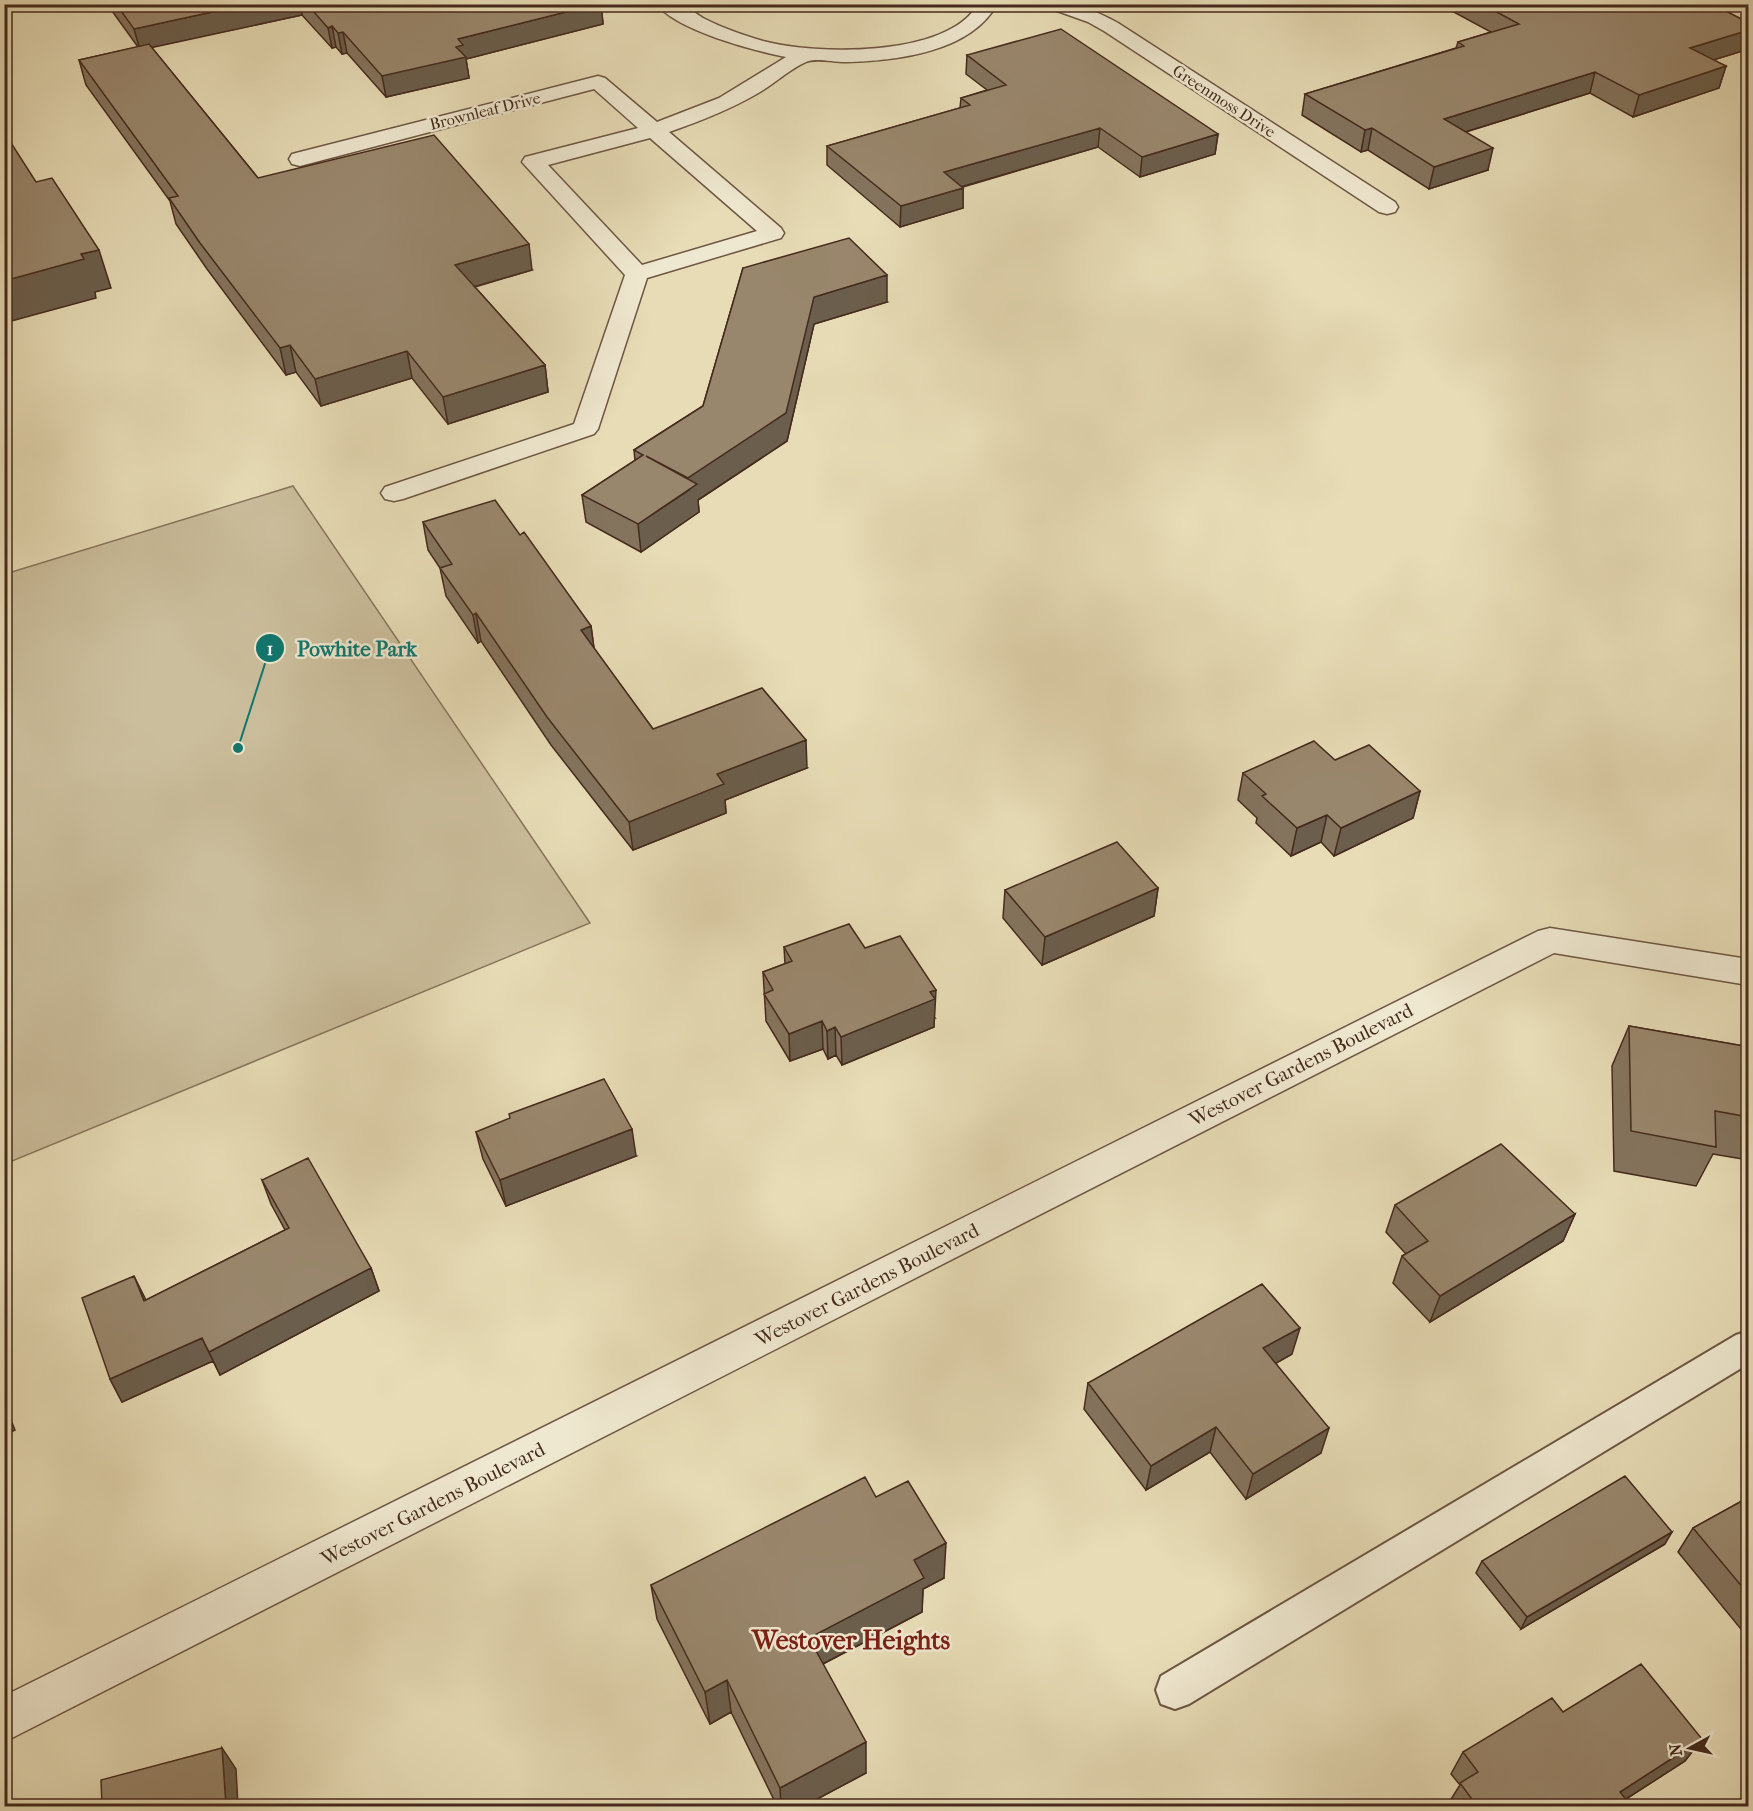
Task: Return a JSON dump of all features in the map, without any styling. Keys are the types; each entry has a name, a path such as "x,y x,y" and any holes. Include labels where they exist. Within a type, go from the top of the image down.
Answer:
{"street":[{"path":"666,4 696,22 735,38 766,47 804,54 869,55 930,44 952,36 984,13 988,4"},
{"name":"Greenmoss Drive","path":"1056,4 1095,18 1111,27 1387,207"},
{"path":"394,493 585,429 637,274 533,162 655,129 725,103 804,54"},
{"name":"Brownleaf Drive","path":"300,159 598,82 773,233 637,274"},
{"name":"Westover Gardens Boulevard","path":"4,1720 1550,939 1749,972"}],"lane":[{"path":"1174,1690 1749,1346"}],"shaded area":[{"path":"293,486 590,923 5,1164 5,574"}],"building":[{"path":"116,4 249,4 134,29"},
{"path":"307,4 598,4 458,39 463,45 456,47 466,57 382,76 343,32 338,33 332,26 328,28"},
{"path":"1482,4 1712,4 1749,23 1749,30 1690,48 1726,66 1639,95 1595,72 1444,119 1493,148 1434,167 1372,128 1365,130 1305,94 1464,46 1458,42 1519,24"},
{"path":"1061,29 1218,134 1142,157 1100,128 944,172 963,188 901,206 827,146 970,105 961,98 1006,85 967,55"},
{"path":"149,44 258,178 434,135 529,244 455,265 545,365 443,397 407,351 315,379 290,345 280,348 200,243 169,198 178,196 79,60"},
{"path":"4,132 36,182 52,178 99,250 81,254 84,259 4,281"},
{"path":"849,238 887,275 814,297 786,413 688,478 646,456 697,484 638,524 582,495 643,455 634,450 703,406 743,268"},
{"path":"495,500 520,535 524,532 591,626 581,630 653,729 762,688 806,740 717,774 724,784 629,822 547,717 476,613 473,615 440,568 452,564 423,522"},
{"path":"1314,741 1335,760 1369,745 1420,791 1341,828 1327,815 1297,828 1262,796 1266,794 1243,773"},
{"path":"1117,842 1158,888 1045,937 1005,890"},
{"path":"849,924 865,948 900,936 936,990 930,992 935,999 841,1037 835,1027 827,1031 822,1021 789,1034 764,994 773,990 763,972 792,961 784,947"},
{"path":"1629,1026 1749,1047 1749,1117 1715,1111 1716,1147 1631,1131"},
{"path":"604,1079 632,1129 500,1180 476,1132 510,1118 509,1114"},
{"path":"1501,1144 1575,1214 1440,1296 1402,1256 1428,1241 1395,1205"},
{"path":"308,1158 371,1268 209,1352 202,1338 110,1379 82,1298 134,1276 144,1301 289,1228 262,1180"},
{"path":"1262,1284 1300,1328 1263,1348 1329,1428 1253,1474 1216,1427 1151,1466 1088,1383"},
{"path":"1625,1476 1672,1532 1527,1617 1482,1561"},
{"path":"865,1477 876,1497 908,1481 946,1543 914,1560 924,1578 809,1638 866,1742 780,1788 727,1680 705,1692 651,1585"},
{"path":"1749,1497 1749,1595 1693,1528"},
{"path":"1641,1664 1702,1739 1620,1792 1631,1806 1477,1806 1460,1783 1478,1772 1463,1752 1552,1698 1563,1712"},
{"path":"222,1748 226,1806 102,1806 101,1780"}],"place":[{"name":"Powhite Park","path":"238,748"}],"district":[{"name":"Westover Heights","path":"851,1640"}]}
